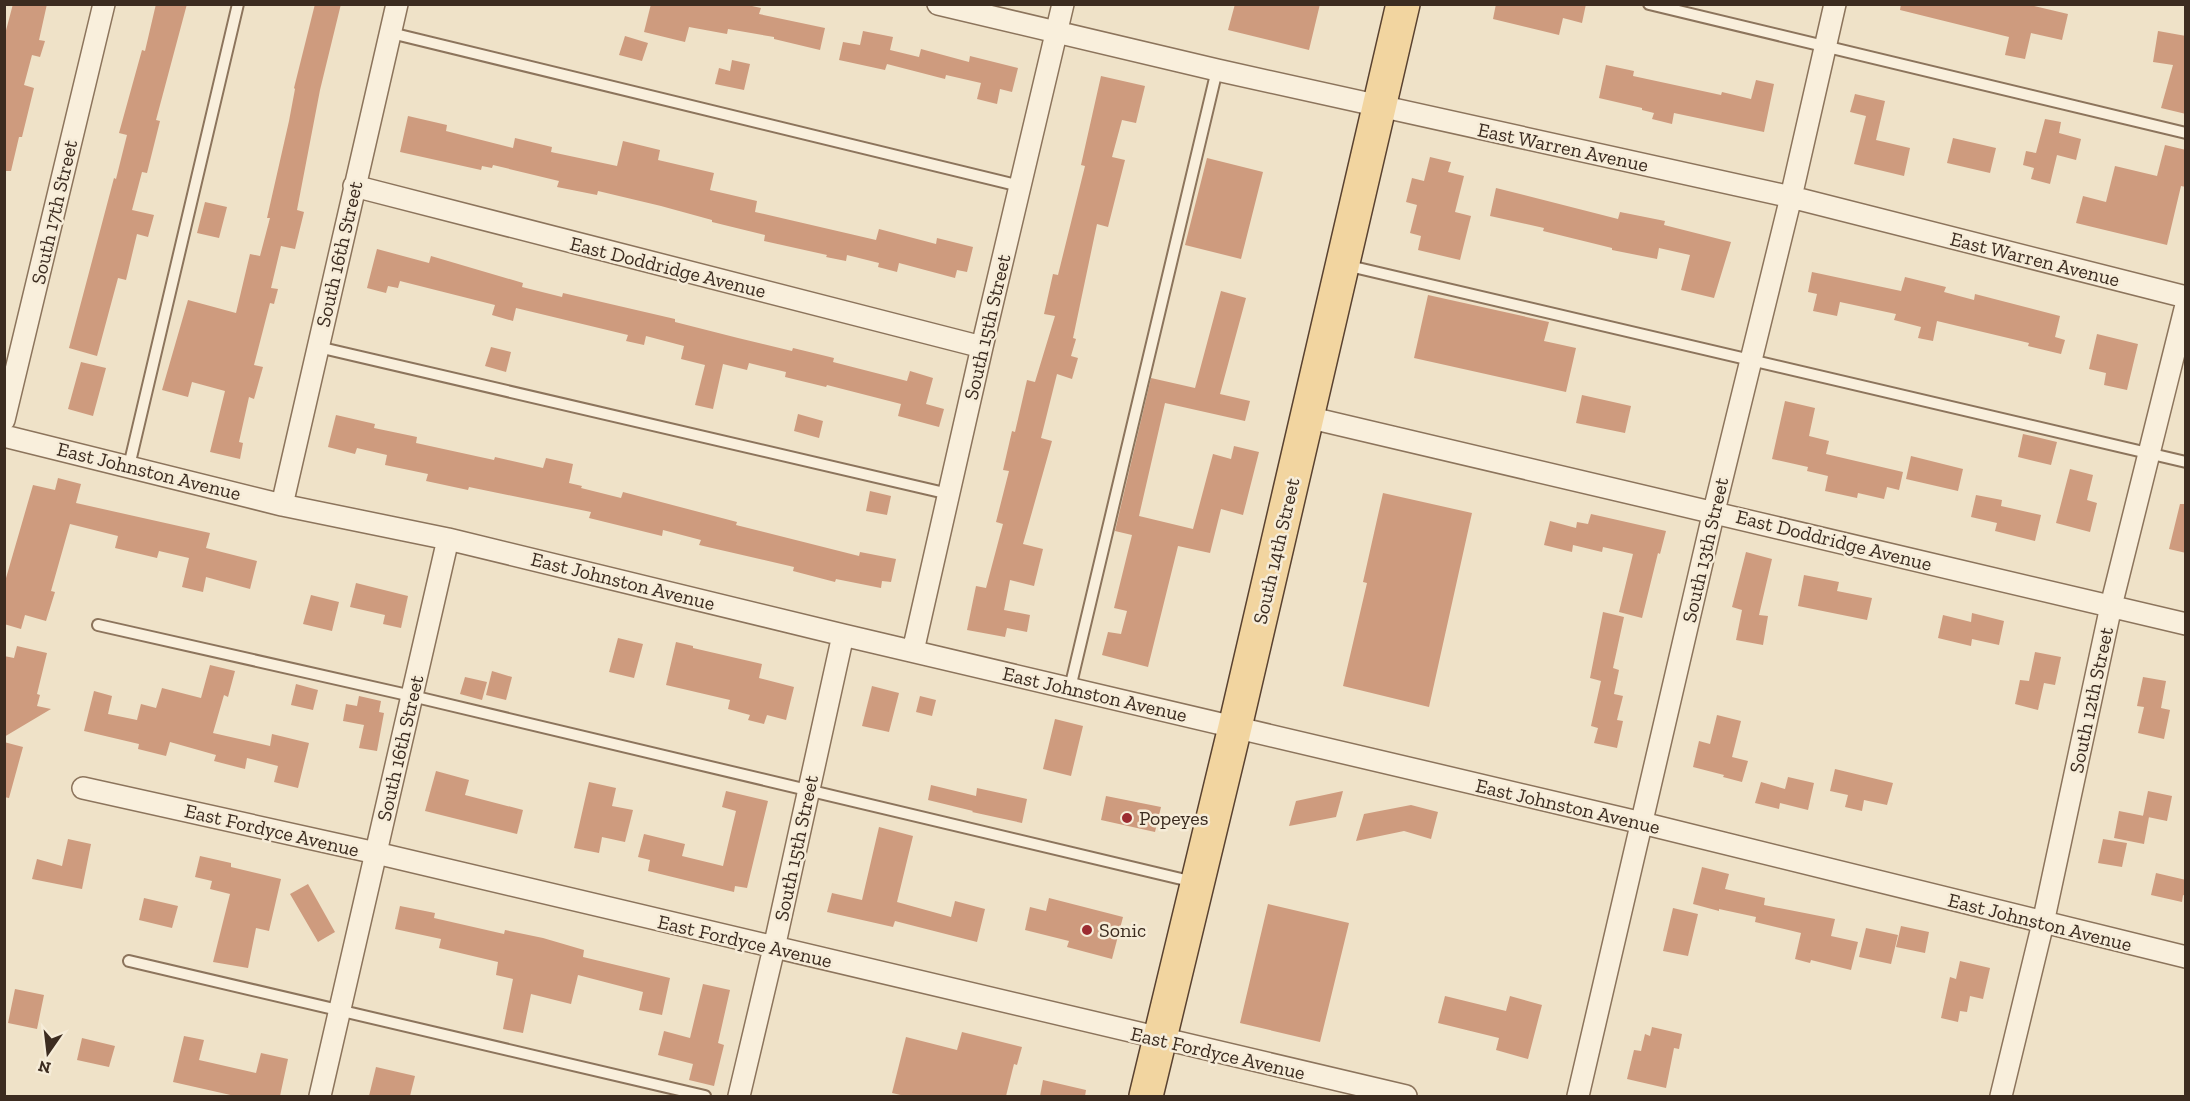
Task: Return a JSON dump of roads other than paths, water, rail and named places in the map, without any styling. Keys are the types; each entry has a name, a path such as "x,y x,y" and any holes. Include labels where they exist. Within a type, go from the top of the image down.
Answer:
{"main road":[{"name":"South 14th Street","path":"1146,1096 1404,4"}],"street":[{"name":"South 17th Street","path":"4,420 104,4"},
{"name":"South 16th Street","path":"282,505 354,186 398,4"},
{"name":"East Warren Avenue","path":"938,4 1056,34 1791,197 2186,297"},
{"name":"South 15th Street","path":"913,651 1063,4"},
{"name":"South 13th Street","path":"1578,1096 1835,4"},
{"name":"East Doddridge Avenue","path":"354,186 982,347"},
{"name":"South 12th Street","path":"2001,1096 2043,923 2111,606 2186,305"},
{"name":"East Doddridge Avenue","path":"1307,417 2186,624"},
{"name":"East Johnston Avenue","path":"4,436 129,465 282,505 448,539 1642,824 2186,957"},
{"name":"South 16th Street","path":"320,1096 448,539"},
{"name":"South 15th Street","path":"739,1096 843,635"},
{"name":"East Fordyce Avenue","path":"83,788 376,853 1406,1096"}],"lane":[{"path":"129,465 238,4"},
{"path":"1650,4 2186,134"},
{"path":"391,33 1020,186"},
{"path":"1070,688 1217,70"},
{"path":"1342,264 2186,462"},
{"path":"318,347 949,494"},
{"path":"98,625 412,696 1197,883"},
{"path":"129,961 705,1096"}],"place":[{"name":"Popeyes","path":"1127,818"},
{"name":"Sonic","path":"1087,930"}]}
